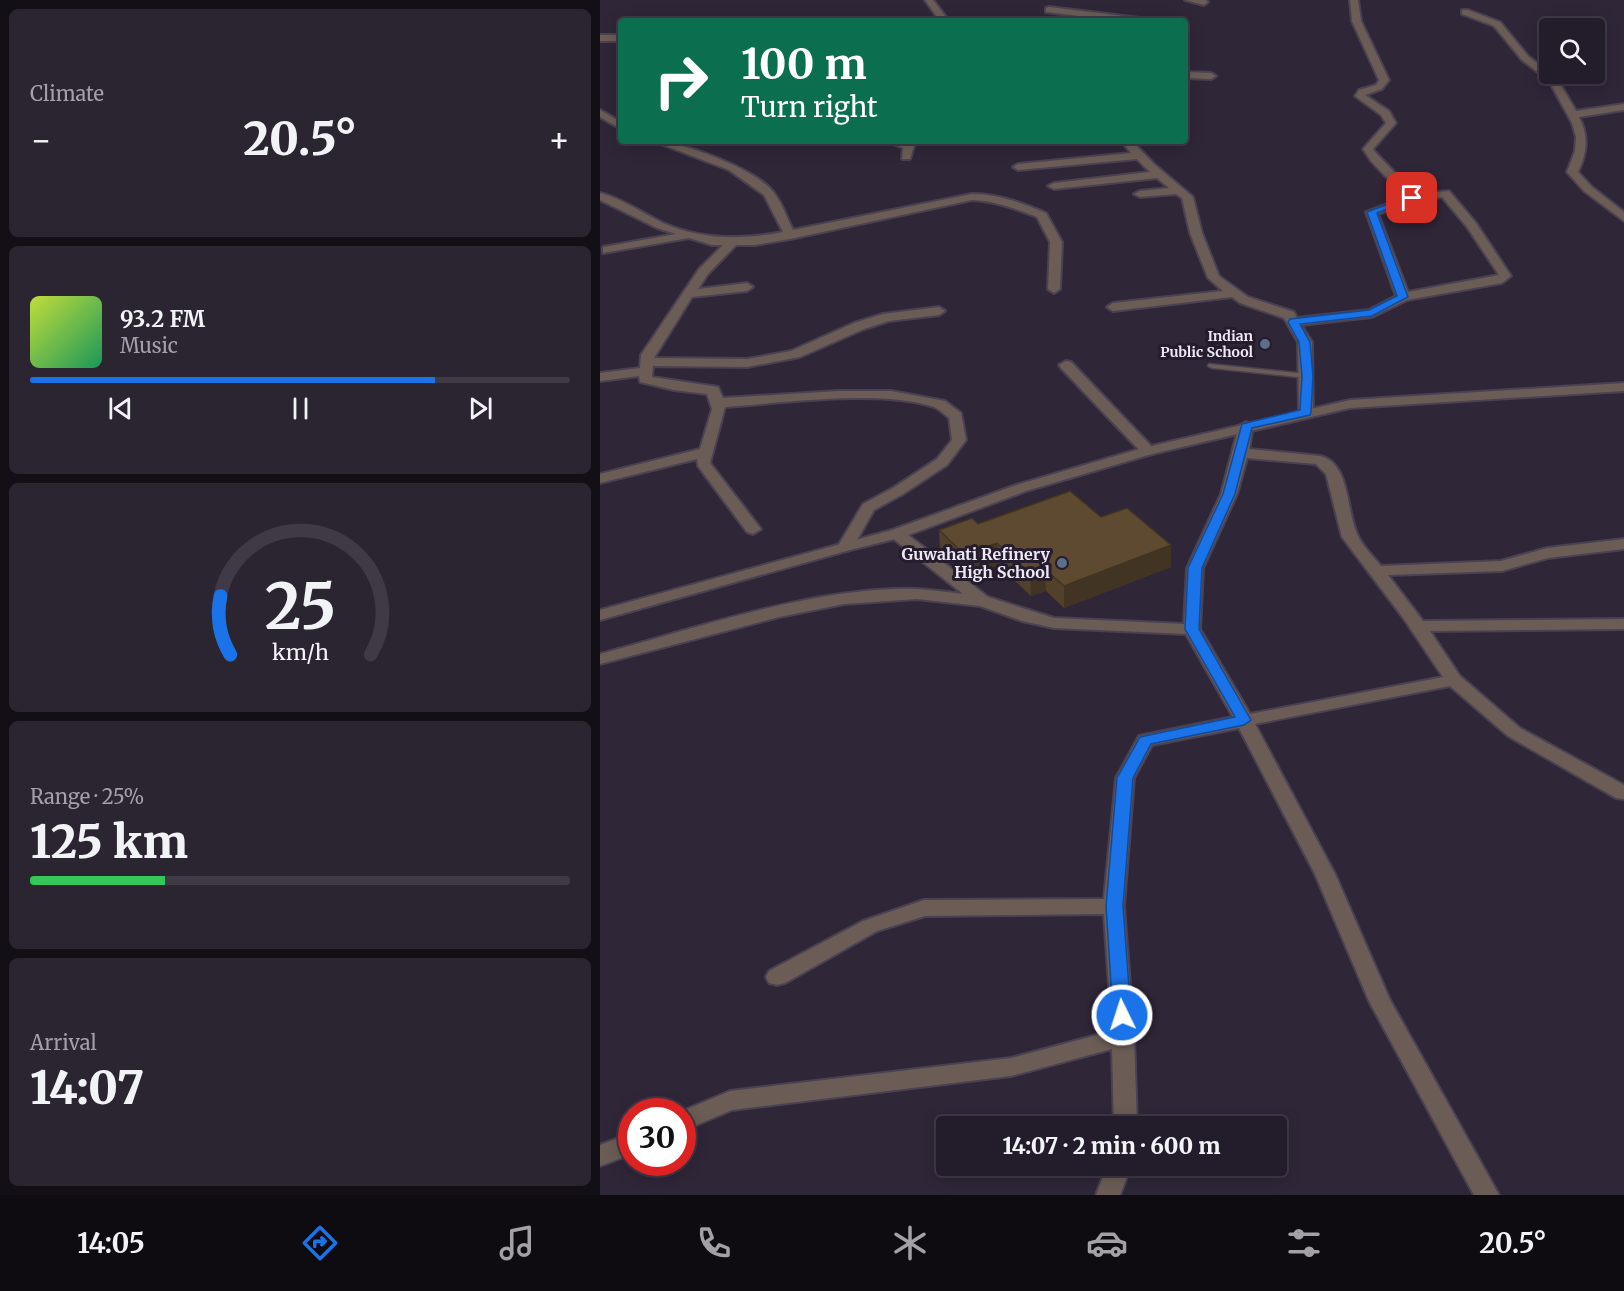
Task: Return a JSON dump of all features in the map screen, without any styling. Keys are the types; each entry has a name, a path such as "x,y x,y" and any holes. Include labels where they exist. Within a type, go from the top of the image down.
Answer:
{"street":[{"path":"929,0 943,18"},
{"path":"1046,18 1058,0"},
{"path":"1189,0 1204,2"},
{"path":"1354,0 1353,11 1358,30 1370,47 1384,80 1379,87 1362,92 1360,96 1385,113 1391,123 1385,134 1375,139 1368,149 1370,156 1398,180 1412,198"},
{"path":"1050,10 1115,18"},
{"path":"1465,12 1497,24 1525,58 1552,79 1573,115 1583,140 1580,158 1572,172 1588,189 1624,218"},
{"path":"600,49 605,38"},
{"path":"1188,75 1211,76"},
{"path":"1573,115 1624,107"},
{"path":"600,113 618,124"},
{"path":"666,144 733,168 769,193 790,235"},
{"path":"900,144 909,147 906,158"},
{"path":"1129,144 1159,174 1187,197 1196,233 1214,278 1244,300 1289,315 1305,342 1306,412"},
{"path":"1018,167 1140,155"},
{"path":"1054,186 1159,174"},
{"path":"1140,194 1179,190"},
{"path":"1293,322 1372,313 1402,297 1502,279 1504,276 1472,225 1444,194 1412,198 1372,212 1402,297"},
{"path":"600,196 661,226 711,241 755,241 972,197 988,197 1042,215 1056,242 1054,289"},
{"path":"607,250 689,235"},
{"path":"733,241 703,272 648,355 645,378 674,387 713,390 719,409 703,463 753,529"},
{"path":"689,294 747,287"},
{"path":"1113,307 1235,293"},
{"path":"600,377 647,367 747,363 795,354 859,326 888,317 939,311"},
{"path":"1066,365 1148,451"},
{"path":"600,615 846,546 897,534 1022,488 1148,451 1306,412 1384,401 1624,387"},
{"path":"717,403 839,395 891,395 940,404 956,416 959,440 942,462 898,491 868,507 846,546"},
{"path":"1246,426 1229,494 1195,568 1192,629 1244,720 1325,874 1380,1001 1487,1195"},
{"path":"600,479 706,452"},
{"path":"1241,453 1320,460 1333,473 1350,537 1418,626 1454,680 1514,732 1623,793"},
{"path":"897,534 982,601"},
{"path":"1376,571 1502,566 1547,553 1624,544"},
{"path":"600,659 778,612 844,598 917,594 982,601 1054,623 1192,629"},
{"path":"1418,626 1479,628 1624,624"},
{"path":"1126,1116 1114,906 1125,778 1145,740 1454,680"},
{"path":"777,977 870,926 924,908 1114,906"},
{"path":"696,1115 730,1101 1011,1067 1123,1037"},
{"path":"600,1156 618,1149"},
{"path":"1108,1195 1115,1176"}],"lane":[{"path":"1212,366 1307,376"}],"building":[{"path":"1070,491 1101,517 1127,508 1171,545 1064,586 1045,569 1030,574 997,543 965,555 939,530 972,518 978,524"}],"place":[{"name":"Indian Public School","path":"1265,344"},
{"name":"Guwahati Refinery High School","path":"1062,563"}],"route":[{"path":"1122,1015 1114,906 1125,778 1145,740 1244,720 1192,629 1195,568 1229,494 1246,426 1306,412 1305,342 1293,322 1372,313 1402,297 1372,212 1412,198"}]}
